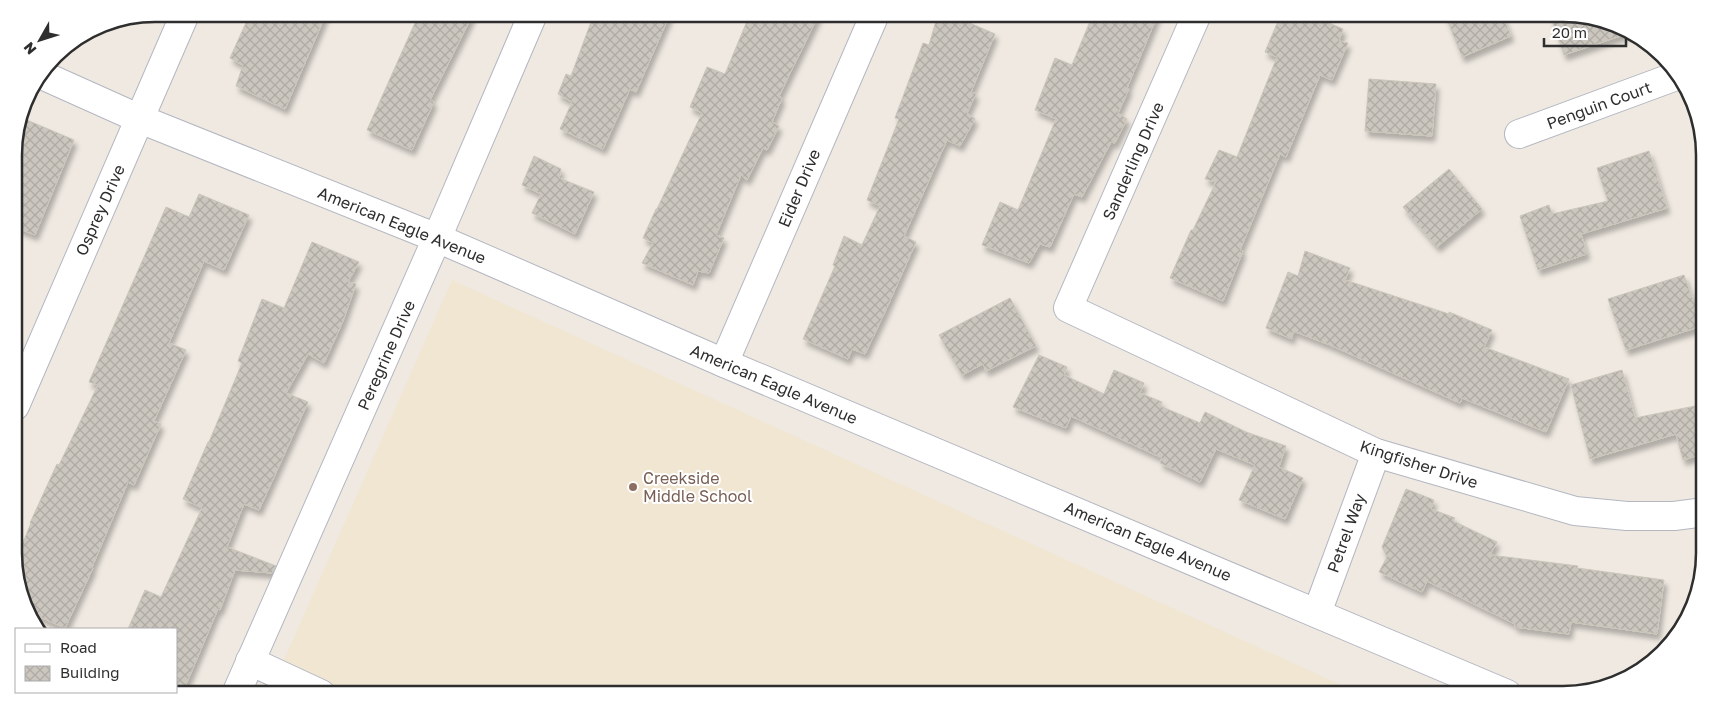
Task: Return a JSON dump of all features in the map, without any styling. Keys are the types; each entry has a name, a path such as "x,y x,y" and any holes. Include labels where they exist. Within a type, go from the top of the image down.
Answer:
{"street":[{"name":"Eider Drive","path":"724,363 871,22"},
{"name":"Sanderling Drive","path":"1068,308 1193,22"},
{"name":"Osprey Drive","path":"22,389 181,23"},
{"name":"Peregrine Drive","path":"239,686 437,238 529,23"},
{"name":"American Eagle Avenue","path":"48,78 140,119 437,238 724,363 1486,685"},
{"name":"Penguin Court","path":"1519,134 1672,78"},
{"name":"Kingfisher Drive","path":"1068,308 1376,453 1575,511 1627,516 1674,516 1696,513"},
{"name":"Petrel Way","path":"1317,613 1376,453"},
{"path":"250,661 304,686"}],"shaded area":[{"name":"Creekside Middle School","path":"452,280 1342,685 273,686"}],"building":[{"path":"936,22 968,22 995,34 971,92 976,94 967,113 975,119 960,146 947,140 904,236 916,242 884,314 865,354 852,349 848,359 803,339 835,266 833,265 844,236 862,245 880,206 867,200 899,119 895,118 923,43 929,45"},
{"path":"1090,22 1155,22 1118,113 1127,119 1115,143 1111,142 1082,197 1074,194 1050,247 1040,244 1029,263 982,245 1000,202 1018,210 1056,119 1035,110 1055,58 1072,65"},
{"path":"1278,22 1327,22 1343,29 1339,41 1348,43 1332,80 1320,75 1286,157 1280,154 1240,250 1243,251 1223,301 1170,278 1191,230 1193,230 1216,182 1205,179 1219,150 1237,157 1277,57 1265,52"},
{"path":"1448,22 1505,22 1511,36 1462,57"},
{"path":"1553,22 1590,25 1621,36 1564,55"},
{"path":"246,23 322,23 285,109 236,86 243,65 230,58"},
{"path":"415,23 469,23 430,100 434,102 412,150 367,130"},
{"path":"591,23 666,23 636,92 630,89 603,149 560,129 572,102 558,94 566,74 571,76"},
{"path":"746,23 815,23 779,96 782,98 772,122 779,126 767,150 763,148 747,180 741,175 716,235 724,238 709,273 698,271 693,285 642,263 653,243 643,238 702,113 690,107 707,67 725,74"},
{"path":"1369,79 1436,84 1432,136 1365,131"},
{"path":"27,120 74,140 35,235 23,230 23,146"},
{"path":"1649,151 1667,208 1581,234 1587,254 1538,270 1520,216 1549,205 1552,214 1608,201 1597,168"},
{"path":"534,156 561,169 559,178 594,192 575,234 532,213 541,194 522,185"},
{"path":"1449,169 1482,209 1437,247 1403,207"},
{"path":"199,194 249,215 224,270 204,261 169,343 186,350 154,421 161,424 134,485 128,482 93,568 65,628 39,617 27,587 22,545 57,464 59,465 98,385 89,382 166,207 189,217"},
{"path":"312,242 359,262 348,282 356,284 343,321 324,363 308,354 286,393 308,402 259,510 244,504 227,547 276,566 272,573 235,570 220,610 218,609 185,686 178,686 178,628 128,628 145,590 161,597 202,508 183,499 242,363 238,361 262,299 284,308"},
{"path":"1305,251 1350,268 1345,280 1449,314 1449,312 1492,330 1484,347 1569,379 1546,432 1462,398 1460,403 1330,345 1293,331 1292,339 1266,328 1288,272 1298,276"},
{"path":"1684,275 1693,300 1696,299 1696,328 1626,350 1608,299"},
{"path":"1010,298 1036,346 986,371 983,364 962,375 939,335"},
{"path":"1039,355 1067,367 1064,375 1104,394 1114,370 1144,383 1140,393 1162,402 1160,406 1200,423 1205,412 1246,432 1286,446 1279,467 1303,478 1285,519 1239,500 1255,465 1216,449 1200,482 1160,463 1162,458 1071,416 1066,428 1013,407"},
{"path":"1622,370 1635,418 1696,406 1696,456 1683,460 1676,434 1590,459 1571,385"},
{"path":"1406,489 1434,500 1431,509 1455,518 1453,521 1497,542 1490,555 1578,566 1577,568 1664,580 1657,634 1571,622 1569,634 1515,627 1515,624 1427,581 1422,592 1379,572 1387,557 1382,547"}],"place":[{"name":"Creekside Middle School","path":"633,487"}]}
